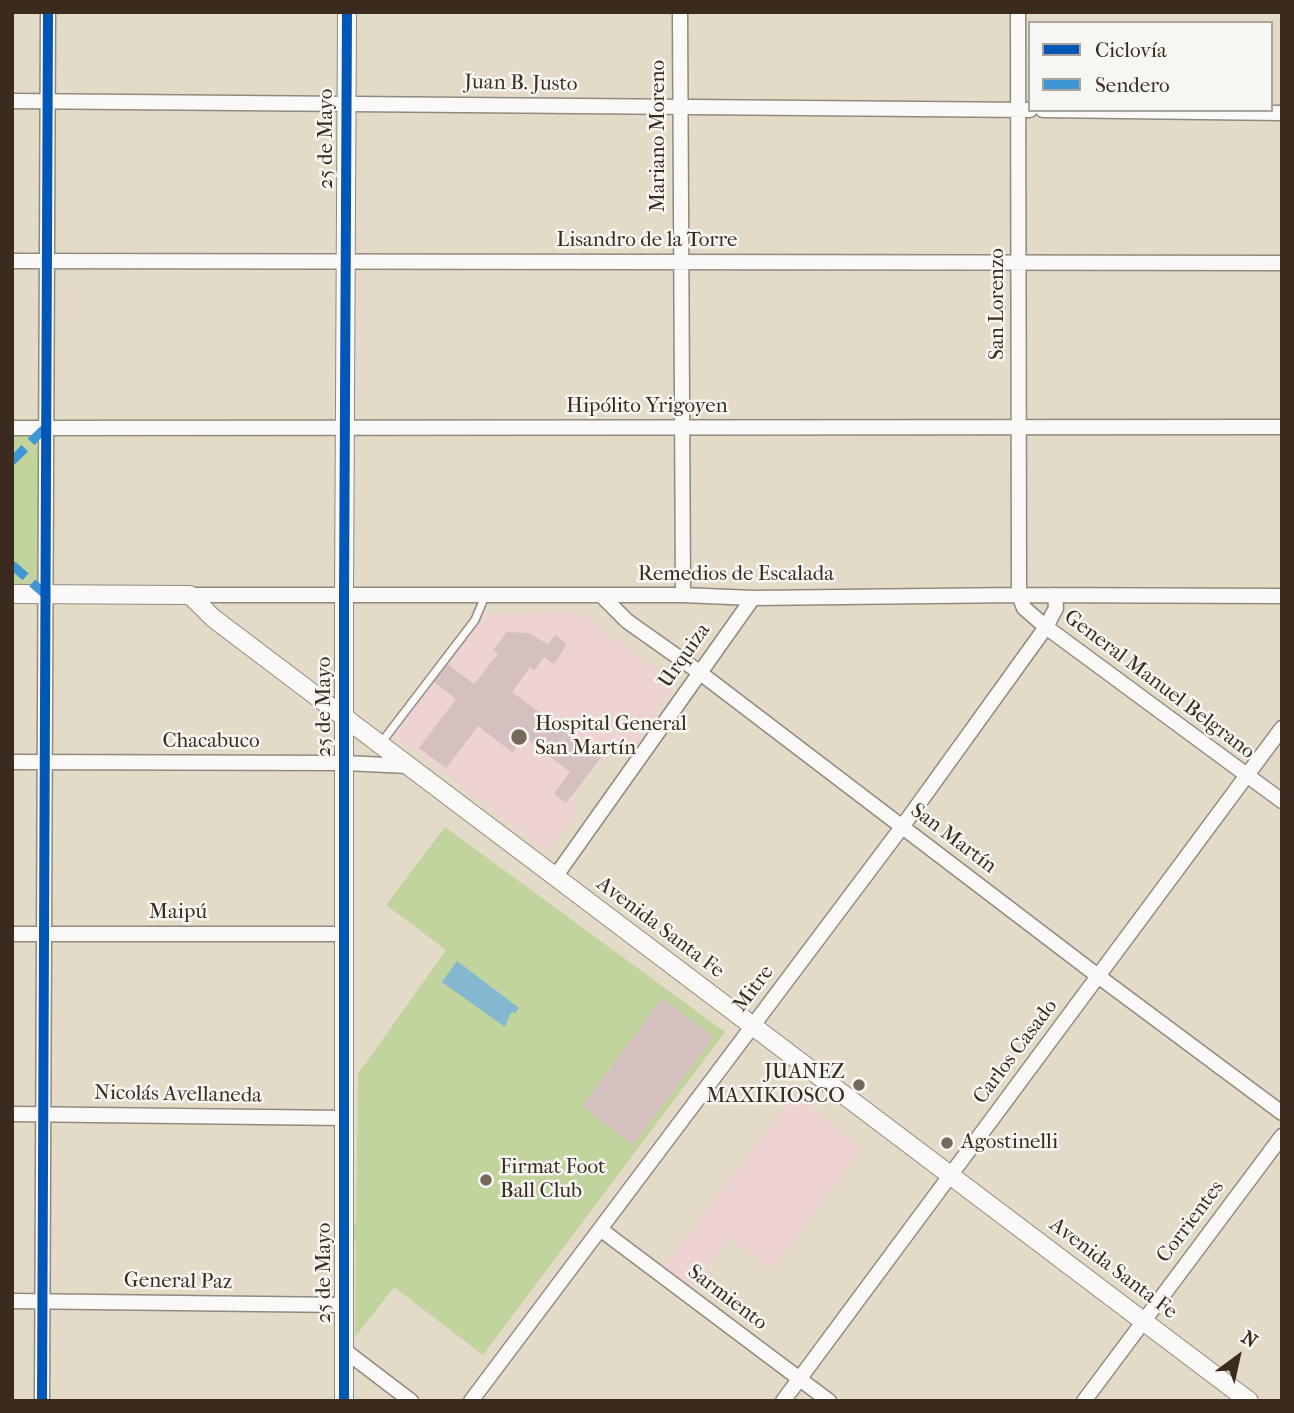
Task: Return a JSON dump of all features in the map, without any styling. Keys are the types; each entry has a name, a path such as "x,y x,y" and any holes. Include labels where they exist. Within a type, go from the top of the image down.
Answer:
{"street":[{"path":"42,1401 48,12"},
{"name":"25 de Mayo","path":"344,1401 347,12"},
{"name":"Mariano Moreno","path":"680,12 683,595"},
{"name":"San Lorenzo","path":"1018,12 1024,110 1019,263 1019,595"},
{"name":"Juan B. Justo","path":"12,101 1024,110"},
{"path":"1202,112 1282,113"},
{"name":"Lisandro de la Torre","path":"12,261 1282,263"},
{"name":"Hipólito Yrigoyen","path":"12,428 1282,427"},
{"path":"12,594 190,595"},
{"name":"Remedios de Escalada","path":"190,595 1282,596"},
{"name":"Avenida Santa Fe","path":"190,595 212,618 1249,1401"},
{"name":"General Manuel Belgrano","path":"1019,595 1024,608 1046,627 1282,802"},
{"name":"Mitre","path":"471,1401 902,827 1046,627 1056,608 1055,595"},
{"name":"San Martín","path":"602,596 627,621 1282,1113"},
{"name":"Urquiza","path":"555,877 753,597"},
{"name":"Carlos Casado","path":"783,1401 1282,728"},
{"name":"Chacabuco","path":"12,762 344,763 409,766"},
{"name":"Maipú","path":"12,934 344,934"},
{"name":"Nicolás Avellaneda","path":"12,1115 344,1118"},
{"name":"Corrientes","path":"1084,1401 1282,1136"},
{"name":"Sarmiento","path":"600,1229 829,1401"},
{"name":"General Paz","path":"12,1301 344,1305"},
{"path":"344,1350 411,1401"}],"lane":[{"path":"380,744 475,620 485,595"}],"shaded area":[{"name":"Hospital General San Martín","path":"579,612 676,684 637,742 612,746 574,793 574,819 546,852 390,732 481,614"},
{"path":"794,1094 862,1147 772,1270 729,1237 690,1289 663,1267"}],"green space":[{"path":"12,428 45,428 45,594 12,594"},
{"name":"Firmat Foot Ball Club","path":"445,827 725,1032 483,1355 394,1287 355,1337 356,1242 347,1235 356,1222 358,1074 446,950 386,905"}],"water":[{"path":"457,961 519,1008 509,1016 505,1027 442,982"}],"building":[{"path":"507,632 528,633 548,644 555,635 567,644 554,664 544,657 534,671 530,667 512,692 601,758 566,803 554,794 570,772 524,737 513,753 478,726 446,768 419,748 456,699 433,681 446,663 474,684 498,654 493,650"},
{"path":"662,998 714,1037 633,1145 582,1106"}],"marked path":[{"path":"12,461 45,428"},
{"path":"12,565 45,594"}],"cycle path":[{"path":"42,1401 48,12"},
{"path":"344,1401 347,12"}],"place":[{"name":"Hospital General San Martín","path":"519,737"},
{"name":"JUANEZ MAXIKIOSCO","path":"859,1085"},
{"name":"Agostinelli","path":"947,1143"},
{"name":"Firmat Foot Ball Club","path":"486,1180"}]}
